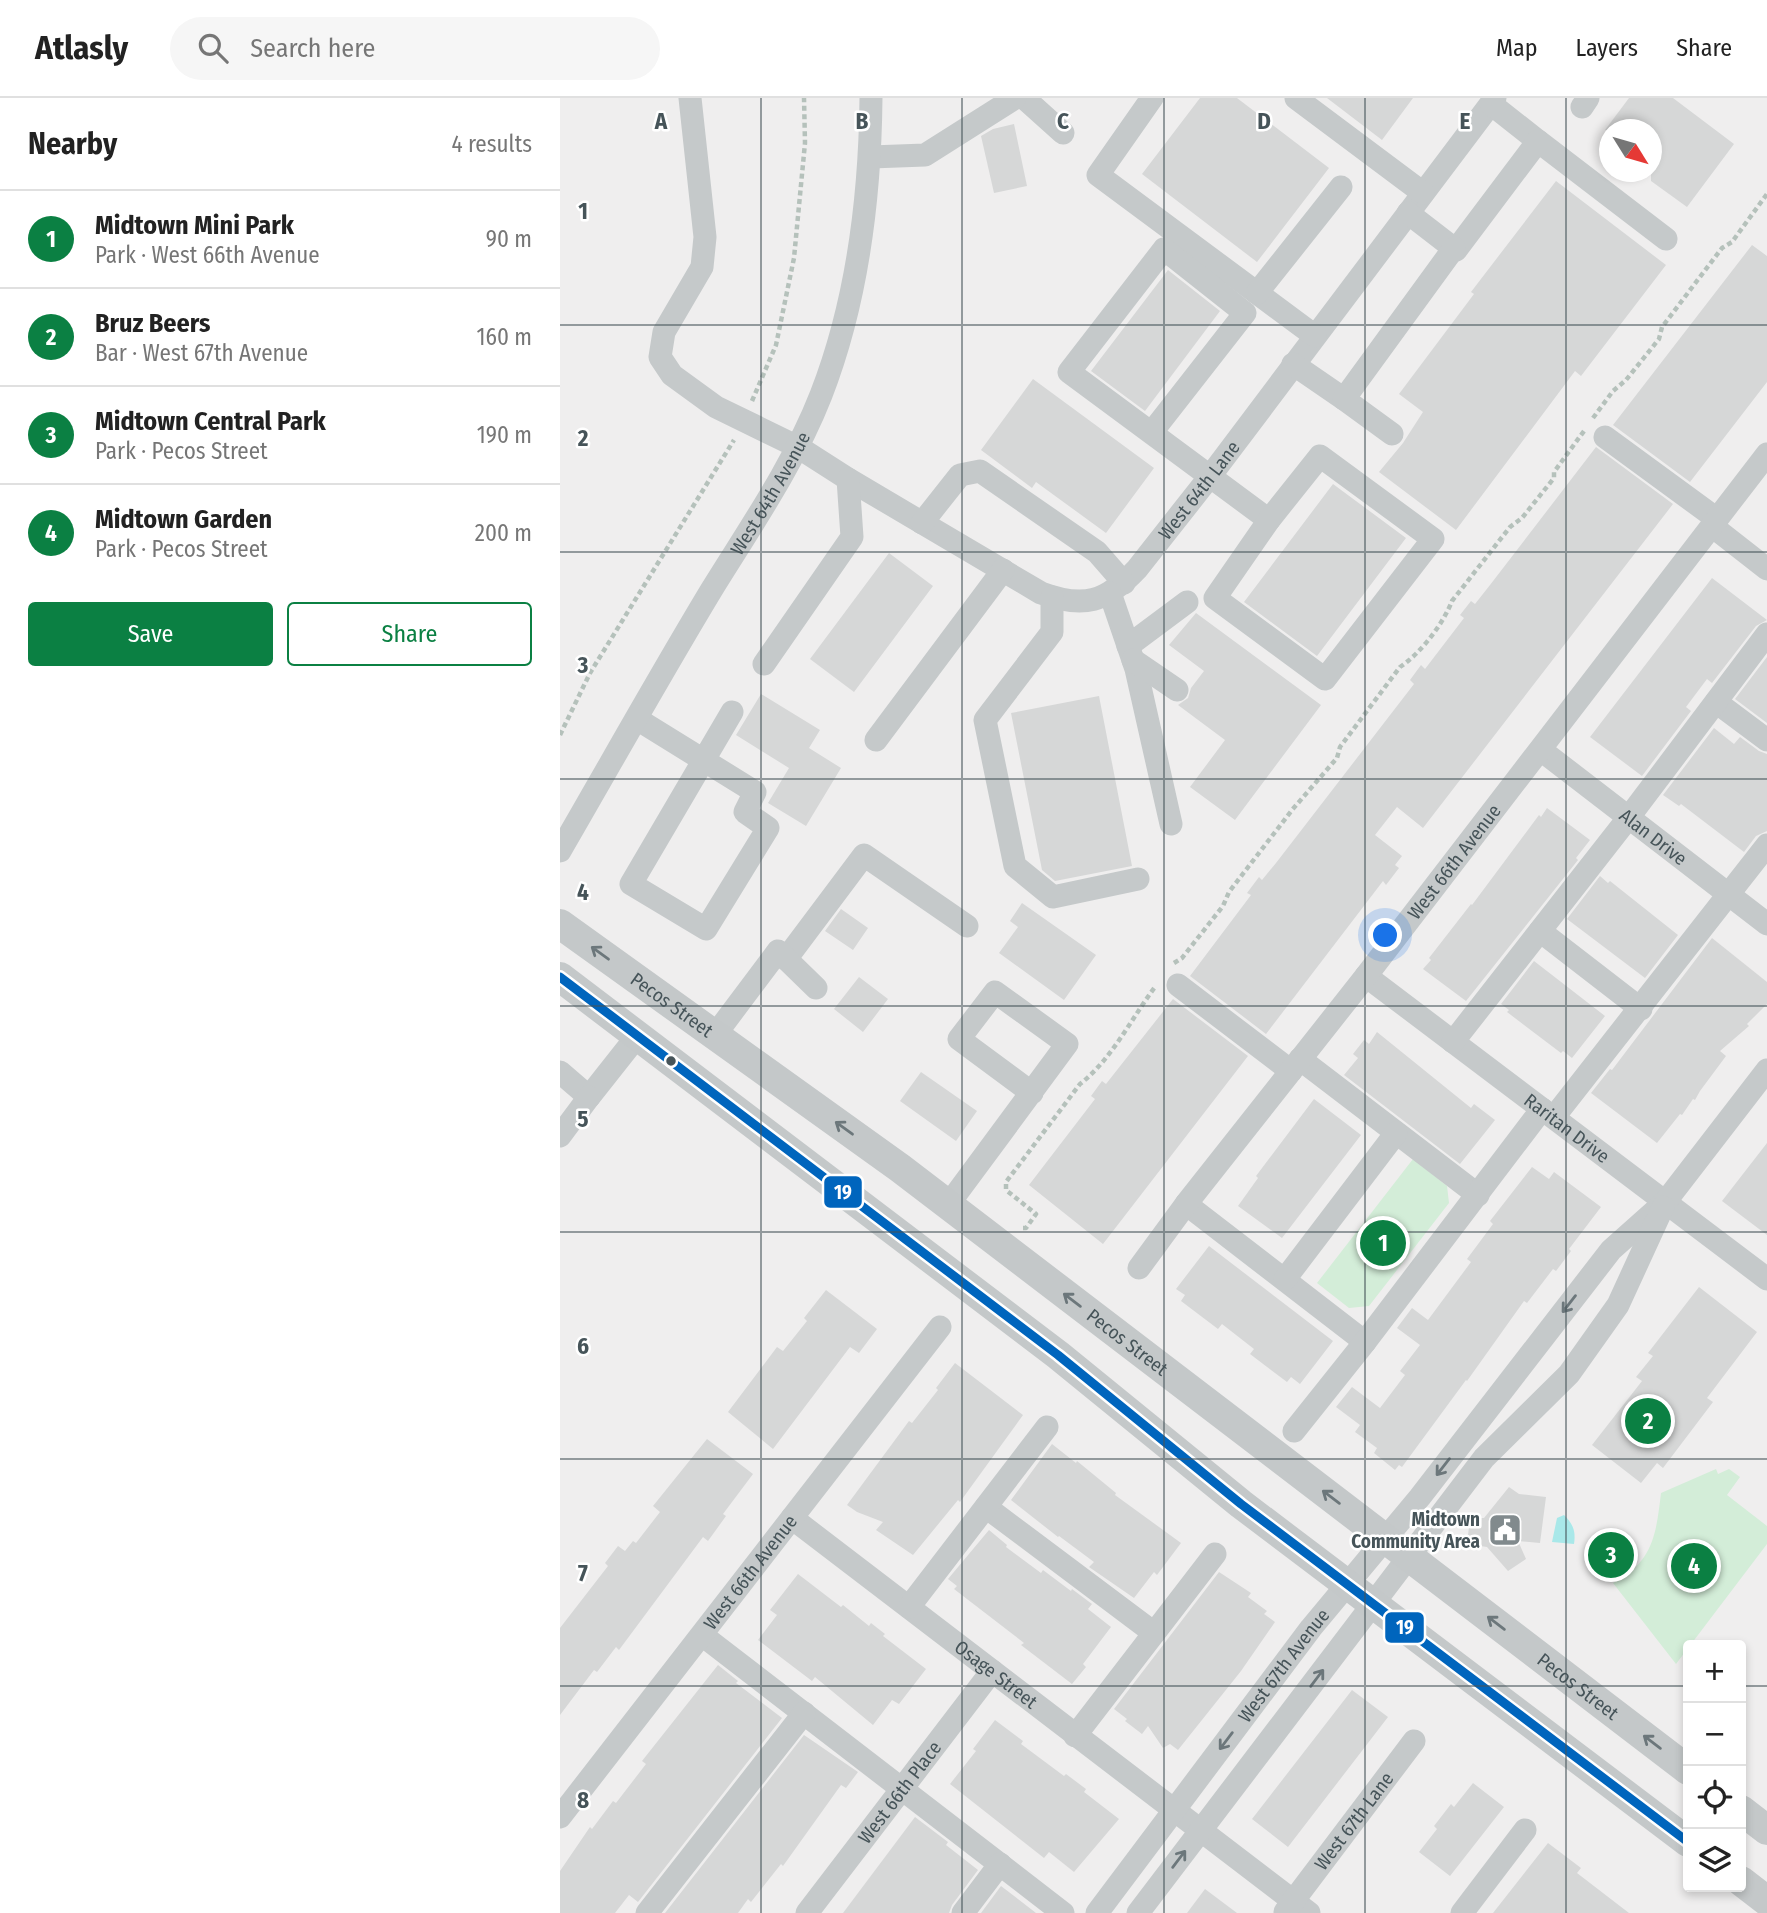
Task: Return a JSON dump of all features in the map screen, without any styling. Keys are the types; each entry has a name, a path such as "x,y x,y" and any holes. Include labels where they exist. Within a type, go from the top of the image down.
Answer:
{"main road":[{"name":"Pecos Street","path":"560,924 948,1205 1683,1766"},
{"path":"560,977 1058,1355 1241,1504 1683,1838"},
{"path":"1746,1814 1767,1830"},
{"path":"1746,1885 1767,1901"}],"street":[{"path":"690,98 704,227 704,255 696,279 664,332 660,356 672,374 716,407 798,447 922,523 1052,597 1079,602 1117,588"},
{"name":"West 64th Avenue","path":"560,850 798,447 832,362 856,272 871,157 871,98"},
{"path":"871,157 925,155 1015,98"},
{"path":"1024,98 1063,133"},
{"path":"1152,98 1098,175 1315,336"},
{"path":"1296,98 1423,193"},
{"path":"1493,101 1538,141 1666,239"},
{"name":"West 64th Lane","path":"1117,588 1160,541 1211,475 1493,101"},
{"path":"1408,213 1456,250 1538,141"},
{"path":"1256,293 1340,187"},
{"path":"1344,399 1454,248"},
{"path":"1152,432 1245,313 1164,249 1069,372 1269,520"},
{"path":"1293,365 1392,434"},
{"path":"1605,437 1714,522 1767,569"},
{"name":"West 66th Avenue","path":"1139,1268 1767,454"},
{"path":"1321,456 1433,539 1325,679 1215,598 1269,520 1321,456"},
{"path":"922,523 960,475 980,471 1097,552 1117,588 1171,824"},
{"path":"764,664 852,537 848,479"},
{"path":"876,740 1003,570"},
{"path":"1052,597 1052,632 985,720 1015,866 1054,897 1138,879"},
{"path":"1130,653 1186,602"},
{"path":"1453,1042 1629,817 1767,634"},
{"path":"1130,653 1177,690"},
{"path":"1716,702 1767,740"},
{"path":"637,719 704,761 755,792 745,812 768,828 706,929 631,884 704,761 732,712"},
{"name":"Alan Drive","path":"1541,750 1767,924"},
{"path":"1294,1431 1478,1195 1641,1009 1767,845"},
{"path":"786,959 864,855 967,926"},
{"path":"1540,932 1641,1009"},
{"path":"715,1035 778,951 816,988"},
{"name":"Raritan Drive","path":"1366,976 1767,1279"},
{"path":"1169,978 1396,1133 1478,1195"},
{"path":"948,1205 1032,1093 1067,1044 995,992 959,1040 1032,1093"},
{"path":"560,1136 638,1035"},
{"name":"West 67th Avenue","path":"1097,1913 1311,1628 1420,1497 1611,1250 1666,1201 1767,1070"},
{"path":"560,1072 589,1097"},
{"path":"1285,1279 1396,1133"},
{"name":"West 67th Avenue","path":"1138,1913 1484,1458 1569,1374 1618,1305 1666,1201"},
{"path":"1186,1204 1365,1342"},
{"name":"West 66th Avenue","path":"560,1816 940,1327"},
{"path":"909,1607 1047,1427"},
{"path":"986,1507 1154,1633"},
{"name":"Osage Street","path":"792,1518 1200,1831 1295,1909"},
{"path":"1075,1736 1215,1554"},
{"path":"702,1635 1063,1913"},
{"name":"West 66th Place","path":"807,1913 992,1671"},
{"path":"647,1913 804,1713"},
{"name":"West 67th Lane","path":"1295,1909 1414,1741"},
{"path":"1462,1913 1525,1830"},
{"path":"963,1913 1000,1864"}],"path":[{"path":"1013,1228 1026,1227 1036,1214 1006,1190 1006,1182 1080,1084 1091,1075 1127,1029 1133,1016 1169,978 1223,906 1229,892 1292,810 1337,758 1340,747 1392,677 1400,667 1411,660 1447,614 1452,601 1510,527 1522,518 1554,478 1554,472 1613,391 1626,380 1659,339 1662,327 1722,248 1732,242 1767,194"}],"green space":[{"path":"1413,1159 1447,1186 1449,1203 1369,1306 1349,1308 1317,1283"},
{"path":"1716,1469 1718,1474 1729,1469 1740,1477 1727,1495 1767,1526 1767,1544 1694,1640 1683,1640 1683,1655 1676,1664 1613,1583 1637,1566 1650,1546 1661,1493"}],"water":[{"path":"1564,1515 1573,1528 1574,1544 1552,1542 1557,1518"}],"building":[{"path":"1200,98 1237,98 1329,168 1257,262 1142,174"},
{"path":"1327,98 1413,98 1382,140"},
{"path":"1629,98 1673,98 1734,144 1687,207 1652,182 1662,182 1662,119 1613,119"},
{"path":"1014,124 1027,186 994,193 981,136 993,129"},
{"path":"1556,181 1666,265 1581,376 1575,371 1456,530 1379,472 1403,443 1423,412 1399,394 1474,294 1471,292"},
{"path":"1752,245 1767,256 1767,382 1690,482 1613,425"},
{"path":"1168,270 1220,311 1145,411 1091,371"},
{"path":"1033,379 1154,468 1106,533 1036,482 1032,488 981,450"},
{"path":"1596,447 1673,504 1423,828 1397,807 1375,835 1402,856 1395,865 1399,868 1386,885 1383,881 1266,1034 1190,976 1251,895 1247,893 1259,877 1262,880 1276,863 1414,684 1410,680 1421,665 1425,669 1464,618 1460,615 1471,601 1475,604"},
{"path":"1333,484 1406,538 1317,656 1244,602"},
{"path":"889,553 933,586 854,692 810,659"},
{"path":"1712,578 1767,620 1756,626 1712,683 1707,679 1686,707 1691,711 1642,776 1590,737"},
{"path":"1196,613 1321,705 1235,820 1190,787 1225,740 1178,705 1188,698 1191,688 1204,671 1169,645"},
{"path":"1767,657 1767,723 1735,699"},
{"path":"761,694 820,730 809,748 841,768 806,826 768,803 789,768 736,735"},
{"path":"1099,696 1132,866 1055,881 1042,870 1011,713"},
{"path":"1714,728 1734,744 1740,737 1767,754 1767,831 1756,836 1744,852 1681,804 1679,806 1663,795"},
{"path":"1547,808 1590,840 1576,858 1578,860 1466,1001 1423,969"},
{"path":"1600,876 1678,935 1645,978 1567,919"},
{"path":"1022,903 1096,955 1064,1000 999,953 1018,927 1010,921"},
{"path":"841,909 868,928 853,950 825,931"},
{"path":"1712,938 1767,982 1767,1004 1747,1024 1749,1026 1720,1051 1726,1056 1695,1100 1693,1099 1657,1143 1591,1093 1610,1069 1612,1070"},
{"path":"1534,961 1605,1016 1572,1058 1563,1051 1561,1053 1507,1012 1509,1010 1501,1004"},
{"path":"859,977 888,999 863,1032 834,1009"},
{"path":"1173,999 1248,1056 1103,1244 1029,1185 1095,1099 1091,1096 1102,1081 1106,1084"},
{"path":"1377,1032 1471,1108 1474,1104 1495,1120 1460,1164 1344,1075 1358,1058 1353,1054 1364,1040 1369,1044"},
{"path":"921,1072 977,1111 956,1141 900,1101"},
{"path":"1314,1099 1361,1135 1282,1238 1238,1206 1258,1178 1256,1176"},
{"path":"1767,1143 1767,1235 1722,1201"},
{"path":"1532,1167 1549,1179 1554,1172 1601,1207 1556,1271 1553,1269 1527,1303 1524,1301 1402,1467 1399,1465 1395,1470 1374,1453 1377,1448 1355,1432 1360,1425 1336,1407 1352,1387 1380,1408 1405,1375 1400,1371 1420,1345 1397,1328 1412,1308 1428,1320 1471,1262 1467,1259 1493,1224 1490,1221"},
{"path":"1209,1246 1333,1341 1300,1384 1291,1377 1287,1382 1250,1354 1254,1349 1222,1324 1218,1329 1181,1301 1185,1295 1176,1289"},
{"path":"1699,1287 1757,1332 1707,1398 1713,1402 1663,1468 1657,1463 1641,1483 1592,1445 1642,1381 1636,1377 1653,1356 1648,1353"},
{"path":"826,1290 877,1329 859,1353 850,1347 773,1449 728,1412 777,1347 783,1351 807,1321 804,1318"},
{"path":"955,1363 1023,1415 960,1502 958,1500 913,1555 876,1530 883,1522 847,1505 909,1421 912,1423 938,1390 936,1388"},
{"path":"707,1439 753,1474 723,1514 726,1516 708,1541 703,1537 619,1650 616,1647 597,1672 594,1670 560,1715 560,1628 608,1566 605,1563 618,1546 625,1551 633,1541 636,1543 660,1512 653,1506"},
{"path":"1052,1444 1076,1463 1077,1461 1116,1493 1115,1495 1181,1543 1157,1575 1154,1572 1134,1598 1089,1567 1094,1562 1011,1500"},
{"name":"Midtown Community Area","path":"1509,1487 1519,1494 1546,1497 1540,1543 1518,1541 1526,1559 1508,1571 1487,1547 1467,1544 1470,1518 1484,1518"},
{"path":"989,1530 1007,1545 1006,1547 1041,1573 1043,1570 1092,1604 1088,1609 1111,1627 1083,1664 1086,1667 1072,1684 954,1589 957,1586 948,1579"},
{"path":"1219,1572 1251,1593 1248,1597 1267,1611 1264,1614 1275,1622 1241,1671 1178,1750 1170,1744 1163,1748 1148,1726 1142,1734 1114,1709"},
{"path":"798,1574 869,1626 871,1623 885,1634 883,1636 926,1669 899,1704 892,1700 873,1725 815,1677 812,1681 758,1640 777,1615 770,1610"},
{"path":"718,1665 738,1681 736,1683 782,1718 638,1902 629,1895 615,1913 560,1913 560,1871 590,1827 592,1829 613,1801 616,1803 646,1764 642,1761"},
{"path":"1352,1690 1388,1717 1288,1847 1252,1819"},
{"path":"995,1720 1023,1741 1021,1744 1086,1789 1084,1792 1119,1819 1074,1872 1049,1852 1044,1858 950,1784 976,1751 973,1749"},
{"path":"804,1735 858,1772 846,1788 841,1785 783,1866 781,1864 751,1902 748,1899 738,1913 665,1913"},
{"path":"1473,1783 1504,1807 1450,1876 1419,1852 1437,1829 1434,1826 1451,1804 1454,1807"},
{"path":"915,1817 948,1842 946,1845 978,1870 949,1913 843,1913"},
{"path":"1548,1843 1581,1868 1577,1873 1629,1913 1493,1913"},
{"path":"1001,1886 1036,1913 981,1913"},
{"path":"1205,1889 1237,1913 1187,1913"}],"transit line":[{"name":"19","path":"560,977 1058,1355 1241,1504 1683,1838"}],"place":[{"name":"Midtown Mini Park","path":"1383,1243"},
{"name":"Bruz Beers","path":"1648,1421"},
{"name":"Midtown Community Area","path":"1505,1530"},
{"name":"Midtown Central Park","path":"1611,1555"},
{"name":"Midtown Garden","path":"1694,1566"}]}
